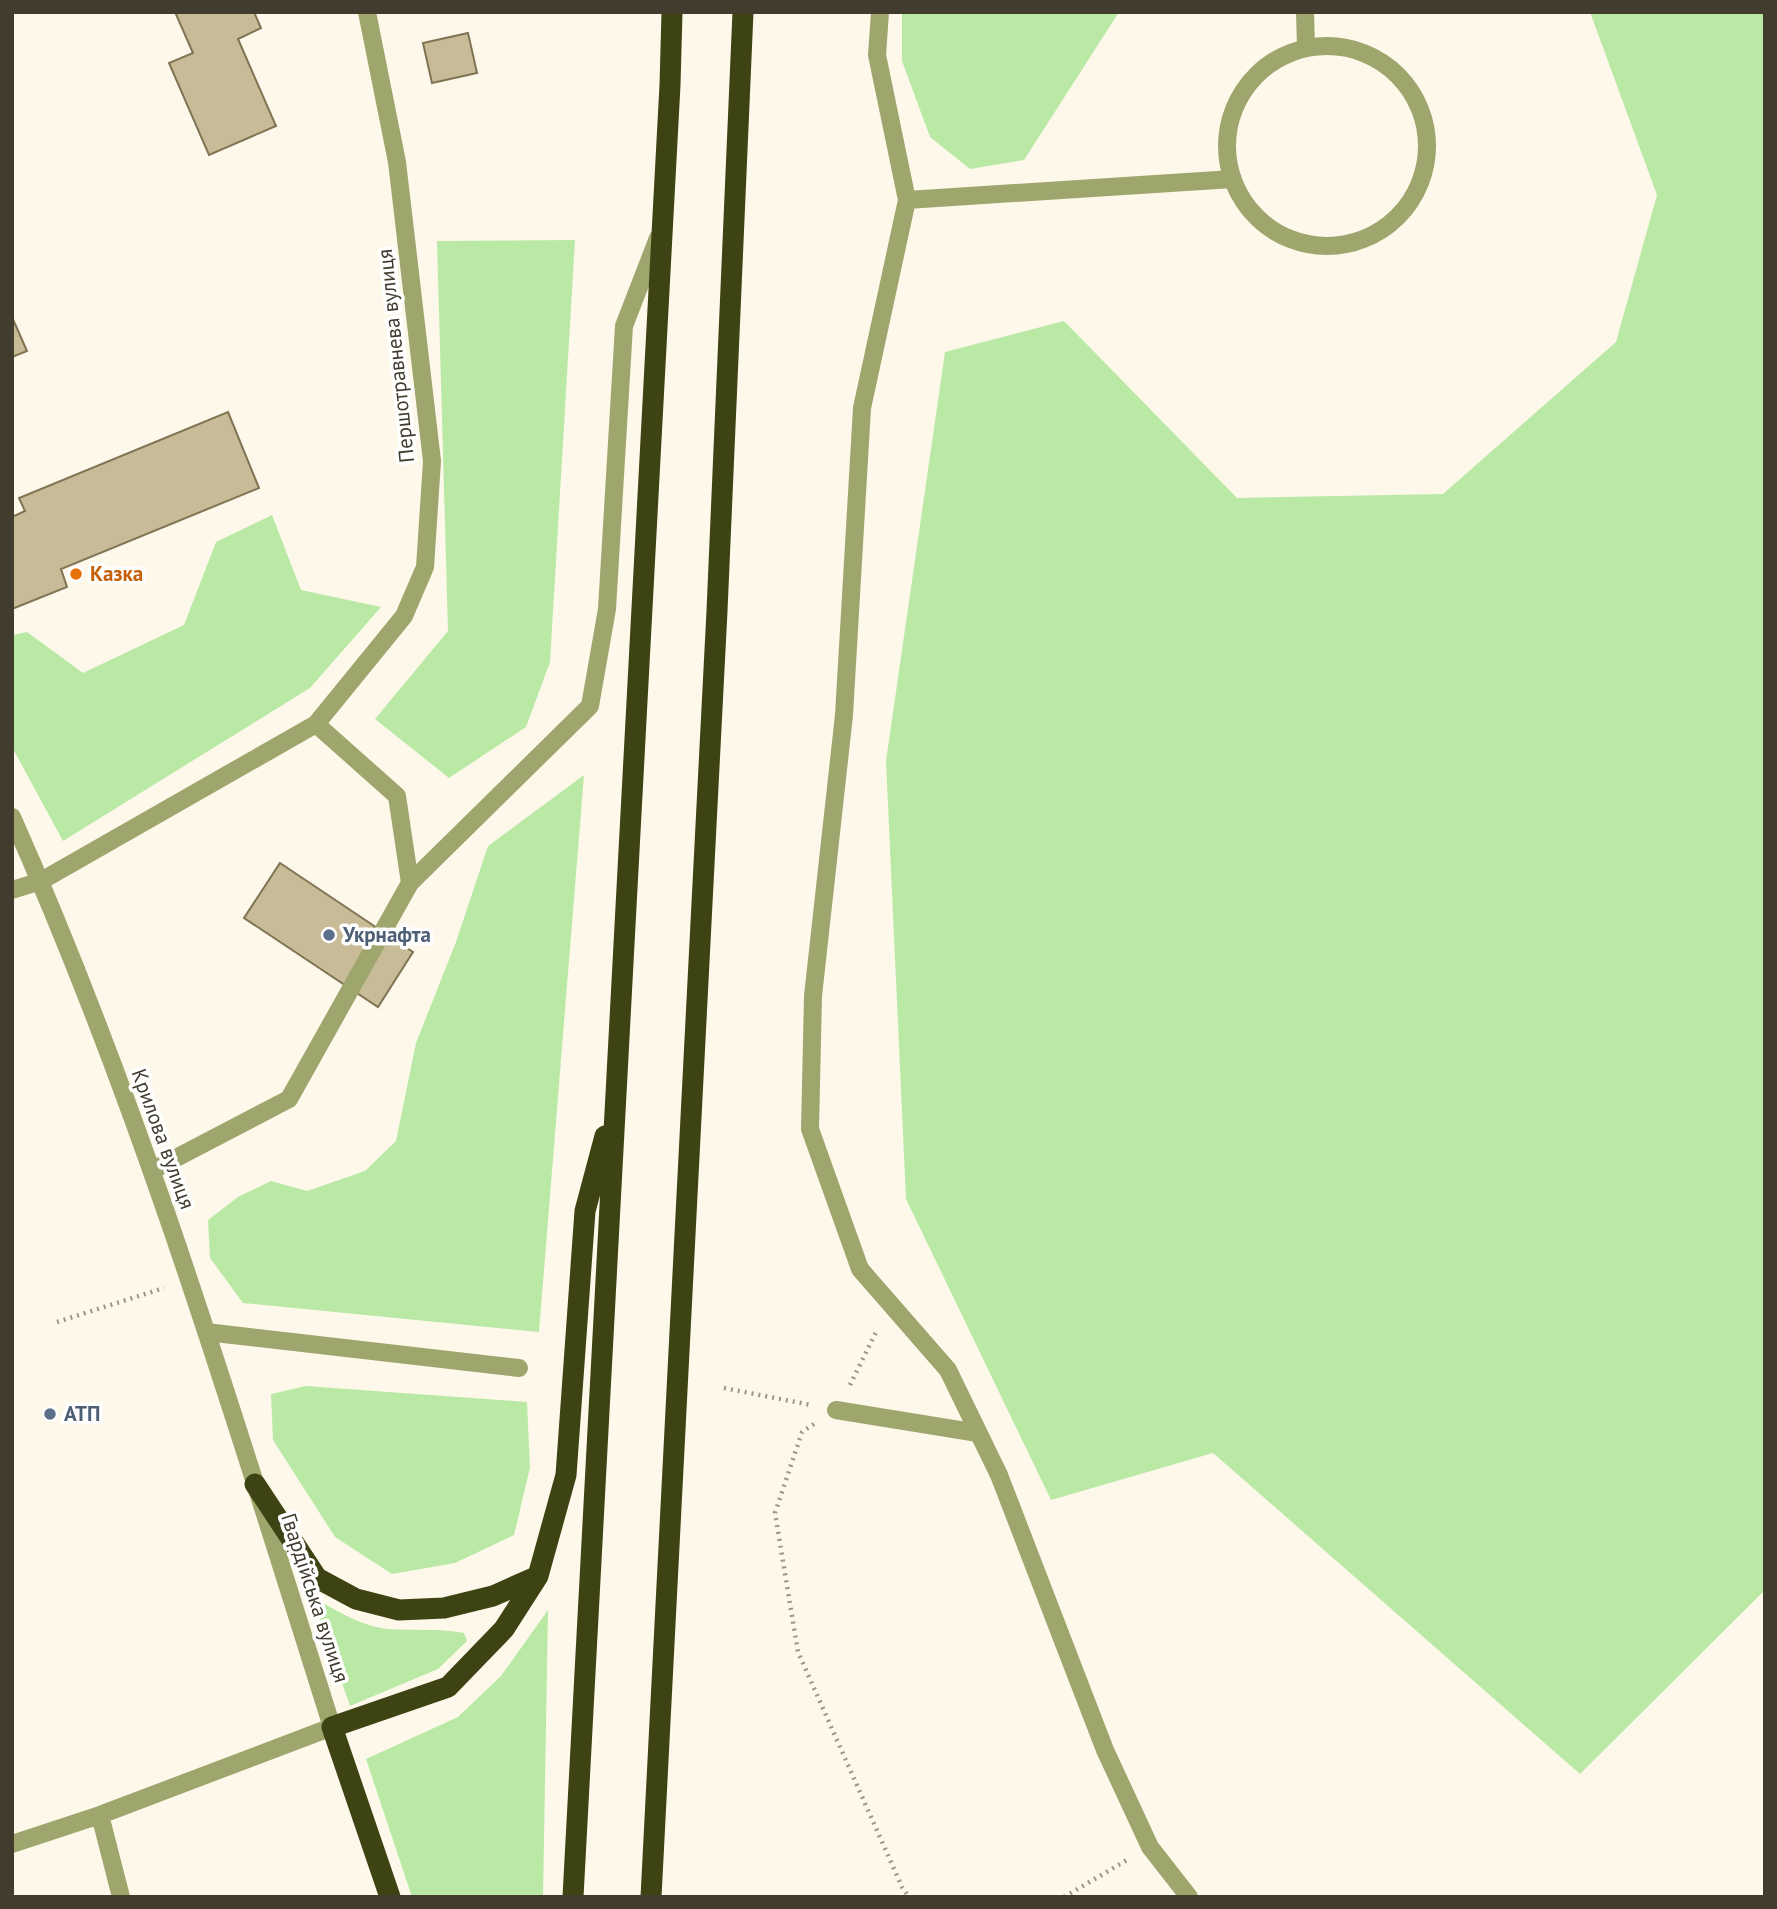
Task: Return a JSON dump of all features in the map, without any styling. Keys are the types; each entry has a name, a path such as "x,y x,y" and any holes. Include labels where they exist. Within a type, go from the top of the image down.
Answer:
{"highway":[{"path":"573,1897 672,12"},
{"path":"651,1897 718,597 743,12"},
{"path":"390,1897 332,1727 448,1687 504,1629 538,1576 566,1475 585,1211 617,1090"},
{"path":"255,1484 317,1578 356,1600 399,1610 443,1608 493,1596 538,1576"}],"street":[{"name":"Першотравнева вулиця","path":"12,890 41,881 316,724 404,616 425,567 432,461 397,162 367,12"},
{"path":"880,12 877,55 907,201 862,408 844,715 814,996 810,1129 860,1269 948,1370 999,1475 1105,1751 1150,1847 1189,1897"},
{"path":"1305,12 1306,48"},
{"path":"1333,46 1358,50 1382,61 1402,79 1417,100 1426,125 1428,152 1423,177 1412,201 1395,221 1373,236 1349,245 1322,247 1296,242 1273,231 1253,213 1238,192 1229,167 1227,141 1232,115 1243,91 1260,71 1282,56 1306,48 1333,46"},
{"path":"907,201 1233,178"},
{"path":"153,1170 289,1099 410,883 590,706 607,609 624,326 662,228"},
{"path":"316,724 397,796 410,883"},
{"name":"Крилова вулиця","path":"12,817 41,881 153,1170 255,1484"},
{"path":"206,1332 519,1367"},
{"path":"836,1410 978,1433"},
{"name":"Гвардійська вулиця","path":"255,1484 332,1727"},
{"path":"12,1844 100,1815 332,1727"},
{"path":"100,1815 121,1897"}],"path":[{"path":"57,1322 188,1280"},
{"path":"889,1303 869,1350 836,1410 802,1432 775,1513 798,1652 902,1887 909,1897"},
{"path":"724,1388 836,1410"},
{"path":"1064,1897 1150,1847"}],"green space":[{"path":"902,12 1119,12 1024,160 970,169 930,137 902,61"},
{"path":"1590,12 1765,12 1765,1590 1580,1774 1213,1453 1051,1500 906,1199 886,761 945,352 1064,321 1237,498 1443,494 1616,342 1657,195"},
{"path":"575,240 550,662 526,727 449,778 375,719 448,631 437,241"},
{"path":"272,515 301,590 381,607 310,688 63,841 12,747 12,635 27,632 83,673 184,625 216,542"},
{"path":"584,775 539,1332 243,1303 210,1258 208,1220 238,1197 271,1181 307,1191 365,1171 396,1141 416,1043 456,942 488,846"},
{"path":"306,1386 527,1402 530,1468 514,1535 455,1563 392,1574 335,1537 273,1440 271,1394"},
{"path":"312,1597 368,1625 388,1629 464,1633 467,1641 438,1669 350,1706"},
{"path":"548,1610 543,1897 412,1897 366,1759 458,1717 501,1676"}],"building":[{"path":"175,12 254,12 261,28 238,39 276,126 209,155 169,63 193,53"},
{"path":"468,33 477,73 432,83 423,43"},
{"path":"12,317 27,351 12,357"},
{"path":"228,412 259,488 61,569 67,587 12,609 12,517 25,511 19,498"},
{"name":"Укрнафта","path":"280,863 413,952 378,1007 244,918"}],"place":[{"name":"Казка","path":"76,574"},
{"name":"Укрнафта","path":"329,935"},
{"name":"АТП","path":"50,1414"}]}
